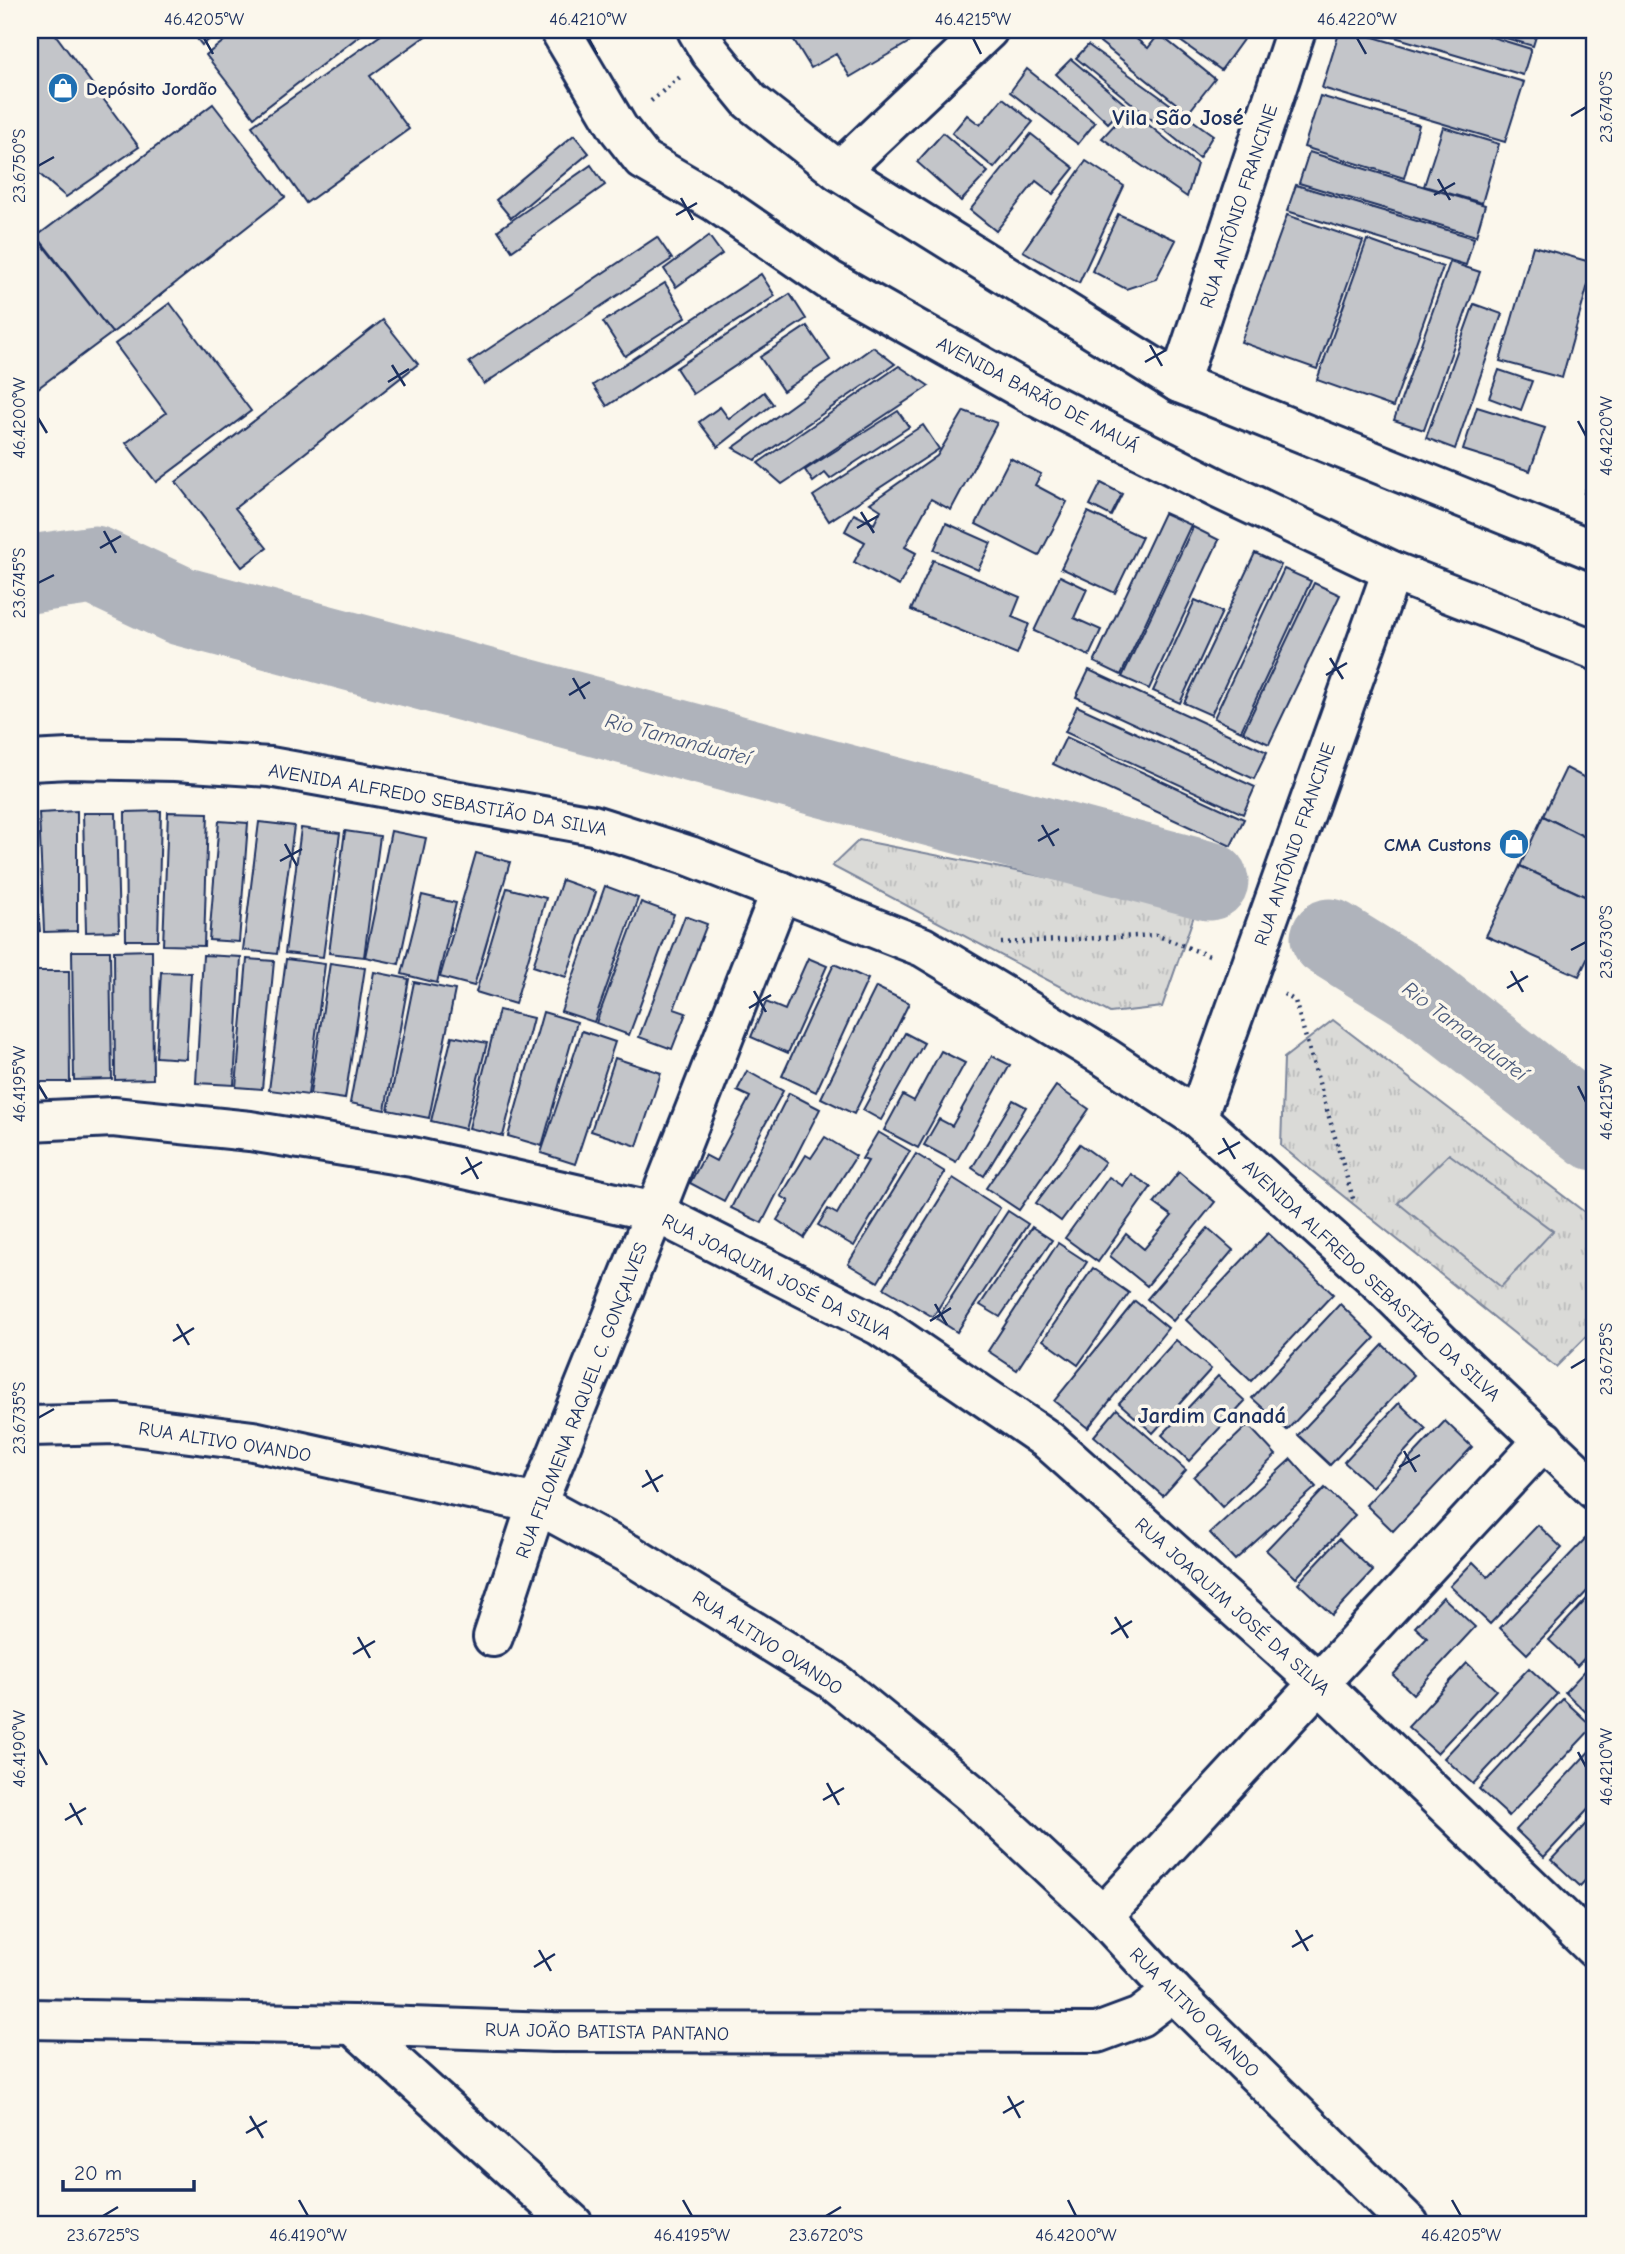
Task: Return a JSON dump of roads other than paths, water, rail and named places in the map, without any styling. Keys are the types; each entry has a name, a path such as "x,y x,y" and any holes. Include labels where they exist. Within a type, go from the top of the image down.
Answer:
{"street":[{"name":"AVENIDA BARÃO DE MAUÁ","path":"561,30 618,128 643,160 717,203 841,286 1034,395 1219,489 1392,571 1595,650"},
{"path":"839,171 988,30"},
{"name":"RUA ANTÔNIO FRANCINE","path":"1179,383 1296,30"},
{"path":"703,41 750,101 839,171 1179,383 1595,551"},
{"name":"RUA ANTÔNIO FRANCINE","path":"1197,1118 1392,571"},
{"name":"AVENIDA ALFREDO SEBASTIÃO DA SILVA","path":"30,761 69,758 270,767 593,825 690,856 923,947 1105,1057 1197,1118 1377,1280 1595,1490"},
{"name":"RUA FILOMENA RAQUEL C. GONÇALVES","path":"493,1637 537,1504 781,891"},
{"name":"RUA JOAQUIM JOSÉ DA SILVA","path":"30,1121 113,1117 250,1131 412,1157 655,1212 880,1326 1049,1441 1319,1683 1595,1949"},
{"name":"RUA ALTIVO OVANDO","path":"30,1426 118,1424 253,1441 537,1504 627,1553 831,1679 972,1794 1103,1916 1173,1992 1409,2224"},
{"path":"1103,1916 1544,1440"},
{"name":"RUA JOÃO BATISTA PANTANO","path":"30,2019 553,2032 1097,2033 1140,2017 1173,1992"},
{"path":"353,2025 573,2224"}],"waterway":[{"name":"Rio Tamanduateí","path":"30,574 94,565 181,606 1209,881"},
{"name":"Rio Tamanduateí","path":"1330,938 1417,992 1595,1131"}],"place":[{"name":"Depósito Jordão","path":"63,88"},
{"name":"CMA Custons","path":"1514,844"}],"district":[{"name":"Vila São José","path":"1178,117"},
{"name":"Jardim Canadá","path":"1212,1415"}]}
